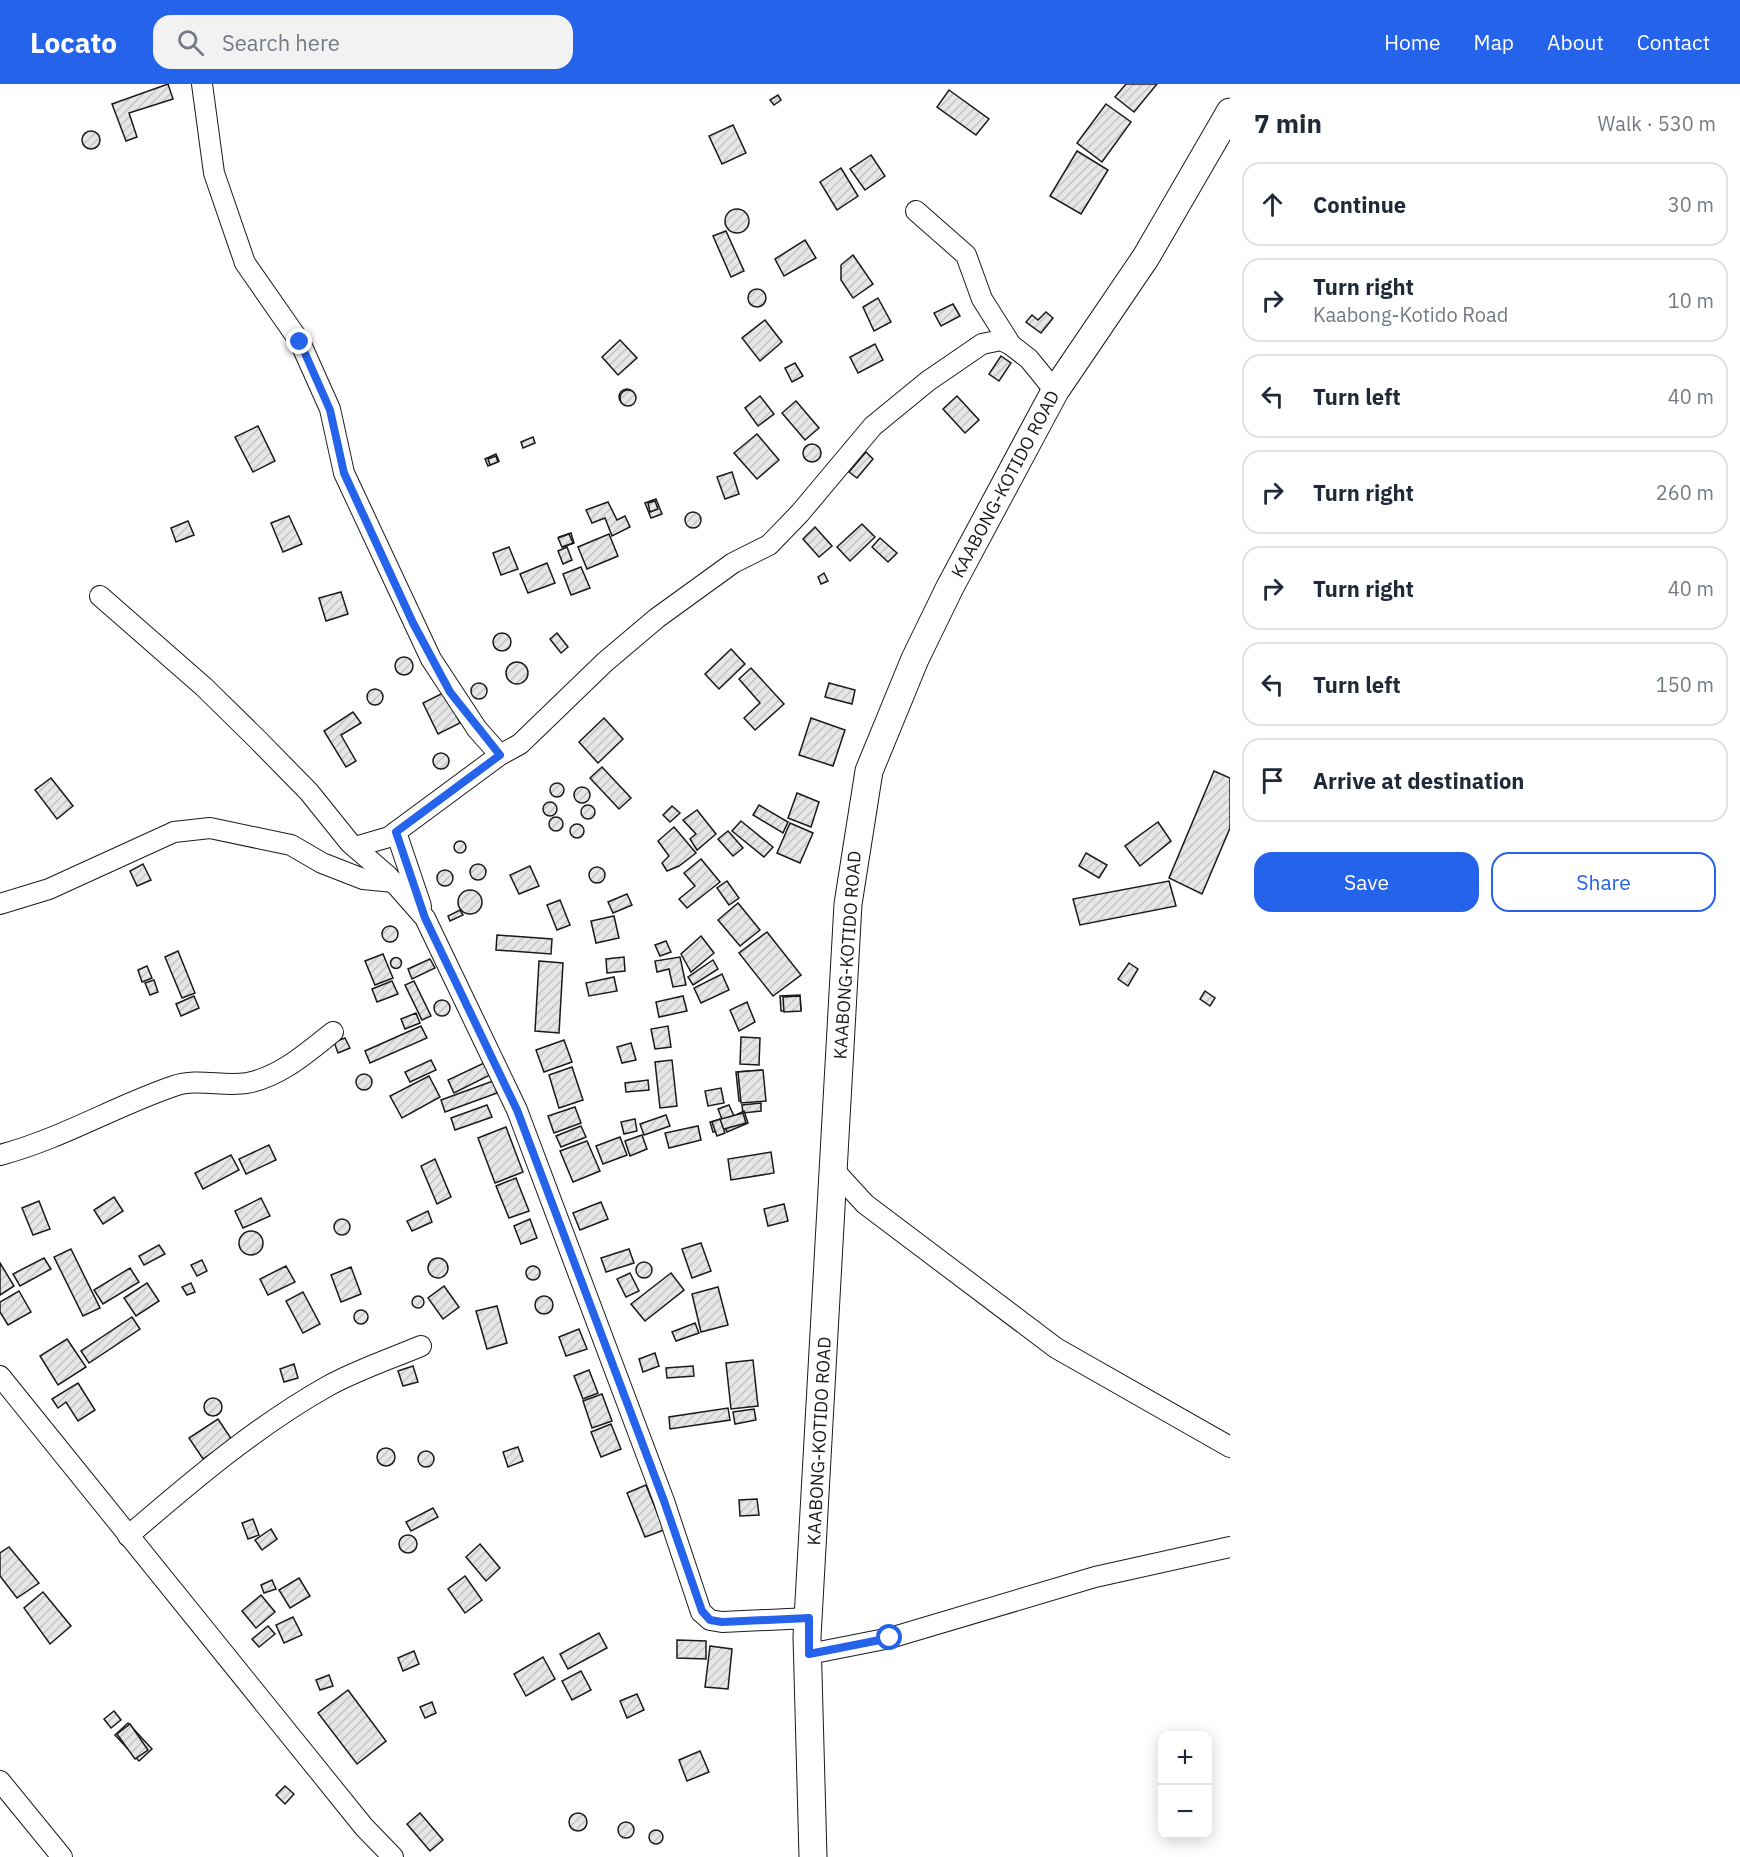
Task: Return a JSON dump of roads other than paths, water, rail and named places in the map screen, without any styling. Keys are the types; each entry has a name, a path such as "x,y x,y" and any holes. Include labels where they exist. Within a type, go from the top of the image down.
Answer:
{"main road":[{"name":"KAABONG-KOTIDO ROAD","path":"813,1857 809,1618 848,904 869,771 915,659 950,587 1055,391 1146,257 1230,112"}],"street":[{"path":"202,84 214,172 245,263 300,342 330,410 344,473 431,659 457,701 500,755"},
{"path":"916,211 966,255 982,299 1011,345"},
{"path":"355,847 372,844 396,832 500,755 520,744 605,662 657,618 733,563 769,545 800,513 873,426 928,381 982,344 1001,340 1011,345 1029,359 1055,391"},
{"path":"100,596 204,687 257,739 309,792 355,847 394,882 425,918"},
{"path":"0,904 50,889 174,832 210,828 291,845 322,863 363,879 394,882"},
{"path":"396,832 425,918 517,1110 664,1501 702,1611 710,1620 722,1622 809,1618"},
{"path":"0,1155 34,1146 147,1095 179,1084 248,1083 278,1073 333,1032"},
{"path":"833,1169 866,1204 1056,1348 1230,1447"},
{"path":"128,1536 204,1470 276,1418 331,1385 421,1346"},
{"path":"0,1376 364,1827 393,1857"},
{"path":"809,1654 890,1638 1095,1577 1230,1547"},
{"path":"0,1782 62,1857"}]}
